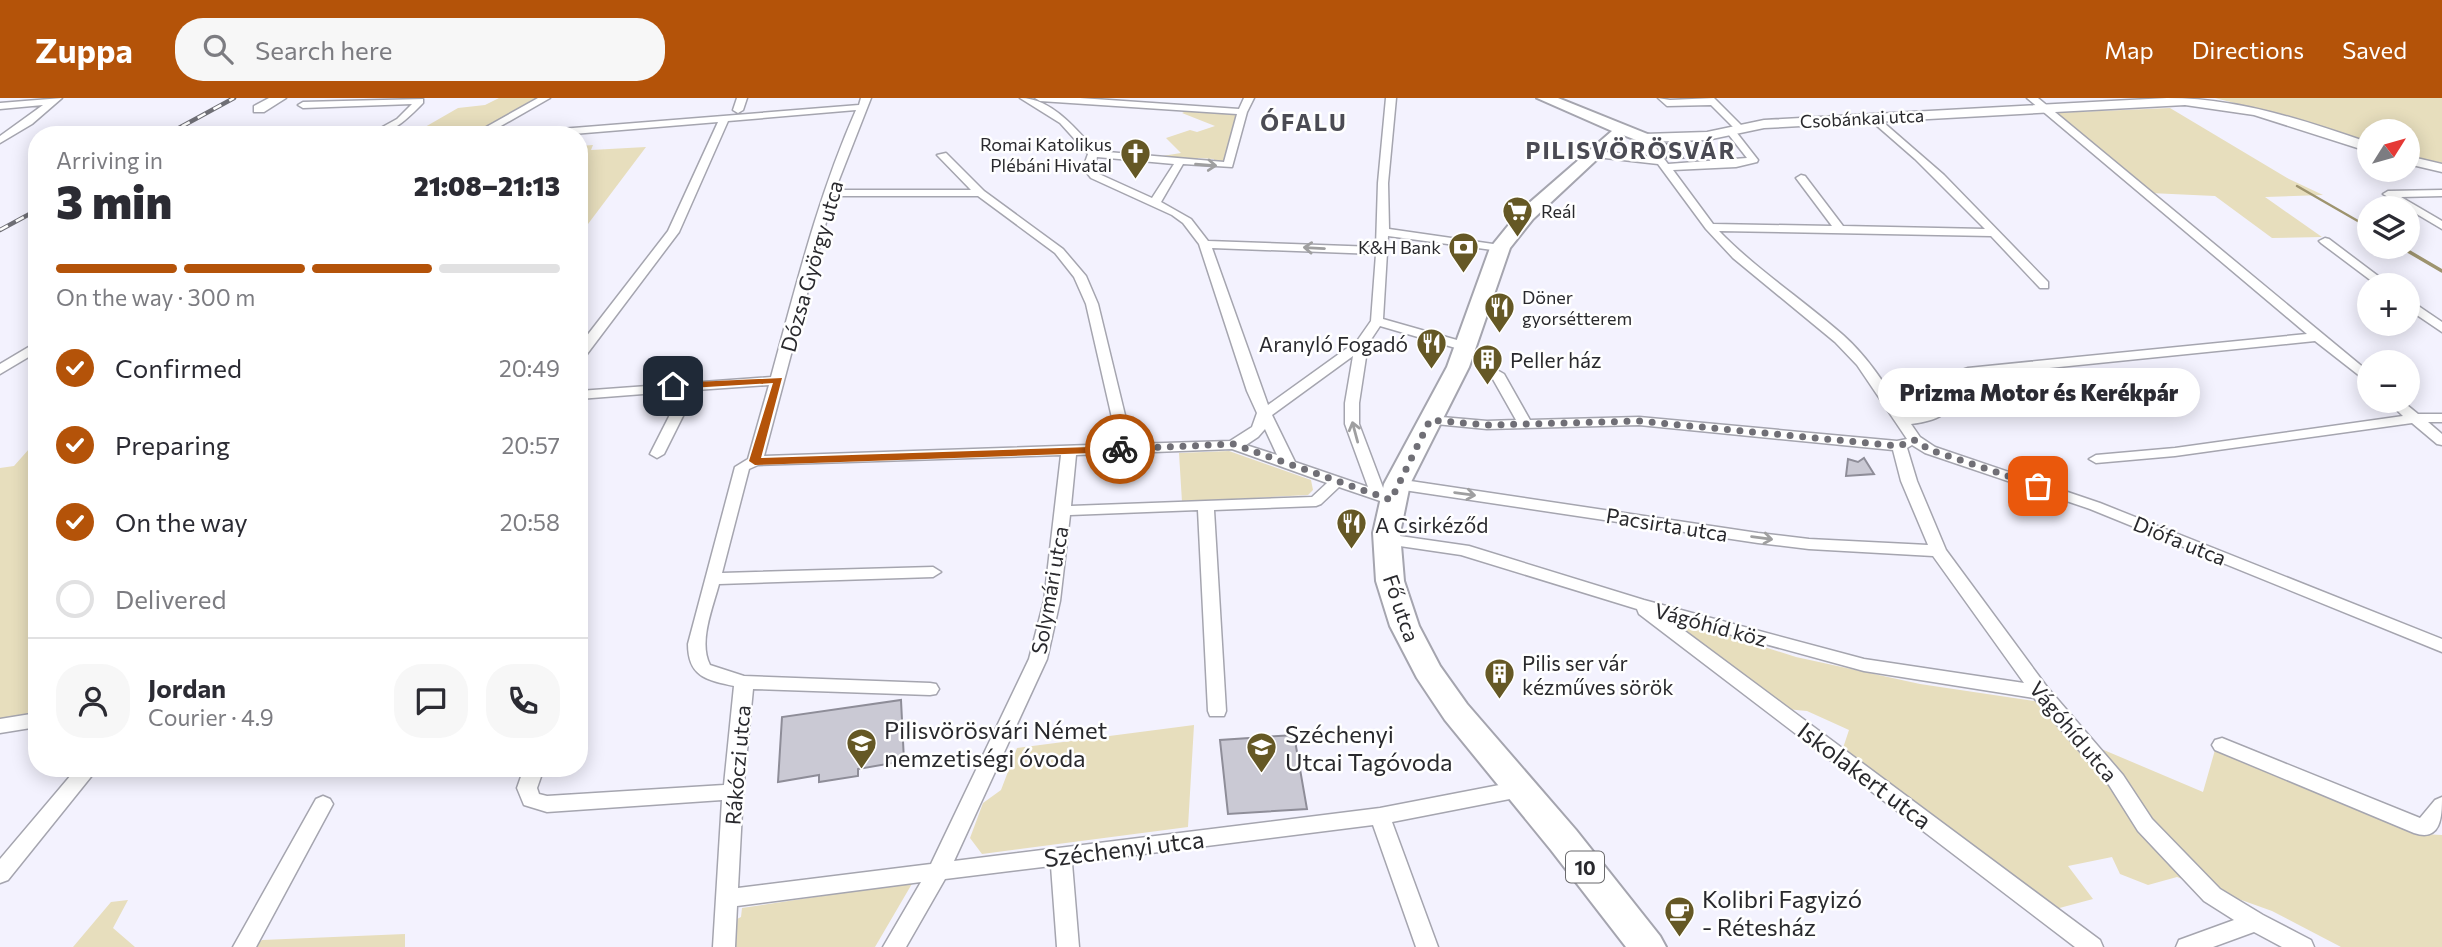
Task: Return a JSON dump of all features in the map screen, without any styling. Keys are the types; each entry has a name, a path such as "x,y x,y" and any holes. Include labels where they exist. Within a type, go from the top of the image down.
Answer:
{"main road":[{"path":"259,110 279,98"},
{"path":"1545,98 1613,130 1641,138"},
{"name":"Csobánkai utca","path":"1641,138 1700,137 1734,129 1873,118 2194,100 2266,114 2357,144"},
{"name":"Fő utca","path":"1613,130 1598,152 1521,218 1500,248 1466,347 1389,494 1386,539 1387,563 1394,595 1408,635 1422,661 1468,727 1646,947"},
{"path":"1598,152 1620,142 1641,138"},
{"path":"2420,163 2442,168"}],"street":[{"path":"494,126 545,98"},
{"path":"738,110 742,98"},
{"path":"1025,98 1063,121 1093,154 1228,165 1242,112 1249,98"},
{"path":"1040,98 1242,112"},
{"path":"755,461 1233,444 1255,434 1261,428 1264,414 1362,344 1377,321 1383,232 1383,183 1391,98"},
{"path":"1598,152 1664,164 1736,164 1752,160 1734,129 1711,100 1667,103 1663,98"},
{"path":"2032,98 2357,370"},
{"path":"0,106 54,100"},
{"path":"0,140 29,122 54,100"},
{"path":"303,105 363,100 421,101 400,121 390,126"},
{"path":"588,130 724,119 864,103"},
{"name":"Dózsa György utca","path":"755,461 820,220 864,103"},
{"path":"1873,118 1902,140 1946,182 2044,285"},
{"path":"588,343 673,232 724,119"},
{"path":"1430,420 1487,425 1639,421 1907,443 1903,421 1862,362 1840,339 1737,256 1710,227 1664,164 1641,138"},
{"path":"1093,154 1088,168 1095,176 1155,203 1187,221 1205,244 1240,355 1264,414 1289,464"},
{"path":"942,155 977,190 1059,251 1080,276 1092,304 1126,449"},
{"path":"1155,203 1180,163"},
{"path":"1801,178 1841,230"},
{"path":"830,193 977,190"},
{"path":"2442,193 2388,194 2442,226"},
{"path":"1710,227 1994,233"},
{"path":"1383,232 1500,248"},
{"path":"2325,241 2369,273"},
{"path":"1205,244 1382,251"},
{"path":"2420,312 2442,328"},
{"path":"1377,321 1466,347"},
{"path":"1903,421 1921,420 1940,414 1946,408 1956,379 1960,374 1968,372 2316,337"},
{"path":"1362,344 1352,403 1352,424 1389,494"},
{"path":"0,370 28,352"},
{"path":"1497,374 1525,425"},
{"path":"588,394 779,380"},
{"path":"657,454 692,385"},
{"path":"2410,413 2442,441"},
{"path":"2096,460 2175,452 2416,418 2442,418"},
{"name":"Vágóhíd utca","path":"1907,443 1909,481 1938,551 2040,692 2116,780 2145,825 2212,895 2255,922 2303,947"},
{"name":"Diófa utca","path":"1907,443 2115,514 2442,646"},
{"name":"Pacsirta utca","path":"1233,444 1335,483 1389,494 1822,545 1938,551"},
{"name":"Solymári utca","path":"894,947 939,870 1038,659 1052,601 1069,451"},
{"name":"Rákóczi utca","path":"724,947 733,792 744,682 716,676 700,667 695,657 712,579 742,467 755,461"},
{"path":"1063,512 1316,501 1335,483"},
{"path":"1206,506 1217,711"},
{"name":"Vágóhíd köz","path":"1386,539 1463,550 1638,604 1864,665 2040,692"},
{"path":"712,579 933,572"},
{"name":"Iskolakert utca","path":"1638,604 2092,947"},
{"path":"744,682 930,689"},
{"path":"0,726 28,721"},
{"path":"2222,745 2421,827 2426,827 2442,805"},
{"path":"0,874 81,777"},
{"path":"531,777 527,788 531,800 547,804 733,792"},
{"name":"Széchenyi utca","path":"727,898 1380,816 1520,789"},
{"path":"244,947 323,804"},
{"path":"1380,816 1427,947"},
{"path":"1061,855 1068,947"},
{"path":"2187,947 2255,922"}],"shaded area":[{"path":"499,98 542,98 490,126 427,126 458,108 485,105"},
{"path":"2215,98 2442,98 2442,164 2420,158 2420,119 2357,119 2357,138"},
{"path":"2170,108 2289,179 2323,195 2265,197 2322,237 2272,238 2215,196 2150,193 2053,113"},
{"path":"1188,110 1237,114 1223,164 1213,163 1214,159 1198,158 1196,162 1156,157 1181,153 1166,138 1215,126 1182,113"},
{"path":"588,145 593,145 591,150 646,147 588,224"},
{"path":"28,450 28,718 0,723 0,468 14,466"},
{"path":"1229,451 1311,480 1313,490 1308,495 1182,502 1179,453"},
{"path":"1691,624 1796,657 1920,684 2055,704 2092,745 2203,792 2215,750 2422,834 2442,835 2442,947 2341,947 2272,911 2177,877 2148,885 2120,874 2112,857 2068,866 2093,899 2052,910 1842,751 1849,730 1807,711 1786,709 1682,630"},
{"path":"1194,725 1188,827 982,854 970,838 983,803 1001,790 1017,748"},
{"path":"913,882 875,947 733,947 735,920 741,917 742,908"},
{"path":"128,900 113,928 135,947 73,947 111,902"},
{"path":"405,934 405,947 253,947 262,940"}],"building":[{"path":"1656,144 1674,144 1683,158 1667,158"},
{"path":"1864,458 1874,474 1846,476 1848,459 1858,462"},
{"path":"901,700 904,761 858,769 858,776 819,782 819,775 778,782 782,717"},
{"name":"Széchenyi Utcai Tagóvoda","path":"1294,735 1307,809 1228,814 1220,740"}],"waterway":[{"path":"2297,186 2357,221"},
{"path":"2420,258 2442,271"}],"railway":[{"path":"183,126 234,98"},
{"path":"0,230 28,215"}],"way so far":[{"path":"1120,449 1233,444 1335,483 1391,500 1430,420 1487,425 1639,421 1899,446 1915,440 1930,450 2038,486"}],"place":[{"name":"Romai Katolikus Plébáni Hivatal","path":"1135,181"},
{"name":"Reál","path":"1518,238"},
{"name":"K&H Bank","path":"1464,274"},
{"name":"Döner gyorsétterem","path":"1499,334"},
{"name":"Aranyló Fogadó","path":"1431,370"},
{"name":"Peller ház","path":"1487,386"},
{"name":"Prizma Motor és Kerékpár","path":"2038,486"},
{"name":"A Csirkéződ","path":"1352,551"},
{"name":"Pilis ser vár kézműves sörök","path":"1499,701"},
{"name":"Pilisvörösvári Német nemzetiségi óvoda","path":"861,770"},
{"name":"Széchenyi Utcai Tagóvoda","path":"1262,774"},
{"name":"Kolibri Fagyizó - Rétesház","path":"1679,939"}],"district":[{"name":"ÓFALU","path":"1304,122"},
{"name":"PILISVÖRÖSVÁR","path":"1631,150"}],"route":[{"path":"673,386 779,380 755,461 1120,449"}]}
